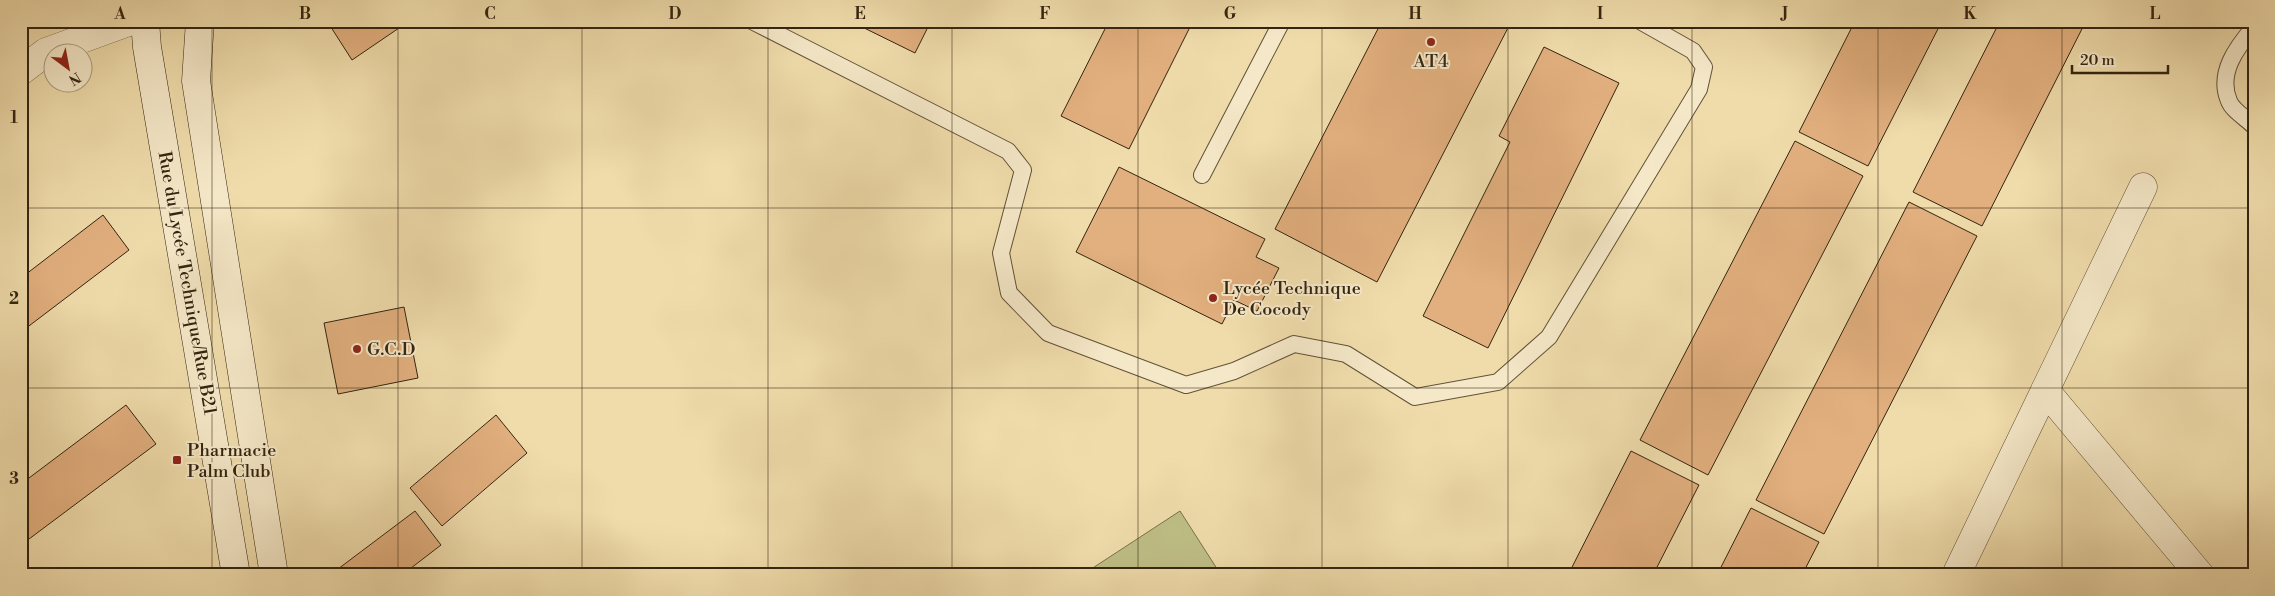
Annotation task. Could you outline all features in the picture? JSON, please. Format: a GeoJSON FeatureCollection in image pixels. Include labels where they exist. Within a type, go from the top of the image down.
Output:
{"type":"FeatureCollection","features":[{"type":"Feature","properties":{"kind":"street"},"geometry":{"type":"LineString","coordinates":[[54,42],[72,21]]}},
{"type":"Feature","properties":{"kind":"street"},"geometry":{"type":"LineString","coordinates":[[73,42],[131,21]]}},
{"type":"Feature","properties":{"kind":"street","name":"Rue du Lycée Technique/Rue B21"},"geometry":{"type":"LineString","coordinates":[[145,21],[147,47],[236,575]]}},
{"type":"Feature","properties":{"kind":"street"},"geometry":{"type":"LineString","coordinates":[[200,21],[196,81],[274,575]]}},
{"type":"Feature","properties":{"kind":"street"},"geometry":{"type":"LineString","coordinates":[[21,71],[42,55]]}},
{"type":"Feature","properties":{"kind":"street"},"geometry":{"type":"LineString","coordinates":[[1963,571],[2045,390],[2143,187]]}},
{"type":"Feature","properties":{"kind":"street"},"geometry":{"type":"LineString","coordinates":[[2045,390],[2200,575]]}},
{"type":"Feature","properties":{"kind":"lane"},"geometry":{"type":"LineString","coordinates":[[752,21],[1008,151],[1023,170],[1001,253],[1009,293],[1048,333],[1186,385],[1234,371],[1294,344],[1346,354],[1415,397],[1498,382],[1549,337],[1694,98],[1699,89],[1704,67],[1693,50],[1640,21]]}},
{"type":"Feature","properties":{"kind":"lane"},"geometry":{"type":"LineString","coordinates":[[1202,175],[1282,21]]}},
{"type":"Feature","properties":{"kind":"lane"},"geometry":{"type":"LineString","coordinates":[[2254,27],[2236,48],[2225,78],[2229,102],[2254,126]]}},
{"type":"Feature","properties":{"kind":"green space"},"geometry":{"type":"Polygon","coordinates":[[[1180,511],[1221,575],[1082,575],[1180,511]]]}},
{"type":"Feature","properties":{"kind":"building"},"geometry":{"type":"Polygon","coordinates":[[[327,21],[395,21],[399,28],[352,60],[327,21]]]}},
{"type":"Feature","properties":{"kind":"building"},"geometry":{"type":"Polygon","coordinates":[[[850,21],[931,21],[915,53],[850,21]]]}},
{"type":"Feature","properties":{"kind":"building"},"geometry":{"type":"Polygon","coordinates":[[[1109,21],[1193,21],[1129,149],[1061,116],[1109,21]]]}},
{"type":"Feature","properties":{"kind":"building"},"geometry":{"type":"Polygon","coordinates":[[[1382,21],[1511,22],[1377,282],[1275,229],[1382,21]]]}},
{"type":"Feature","properties":{"kind":"building"},"geometry":{"type":"Polygon","coordinates":[[[1855,21],[1942,21],[1868,166],[1799,132],[1855,21]]]}},
{"type":"Feature","properties":{"kind":"building"},"geometry":{"type":"Polygon","coordinates":[[[2000,21],[2086,21],[1982,226],[1913,192],[2000,21]]]}},
{"type":"Feature","properties":{"kind":"building"},"geometry":{"type":"Polygon","coordinates":[[[1544,47],[1619,83],[1488,348],[1423,316],[1510,142],[1499,136],[1544,47]]]}},
{"type":"Feature","properties":{"kind":"building"},"geometry":{"type":"Polygon","coordinates":[[[1795,141],[1863,176],[1708,475],[1640,440],[1795,141]]]}},
{"type":"Feature","properties":{"kind":"building"},"geometry":{"type":"Polygon","coordinates":[[[1119,167],[1265,239],[1256,257],[1279,268],[1257,311],[1234,300],[1222,324],[1076,252],[1119,167]]]}},
{"type":"Feature","properties":{"kind":"building"},"geometry":{"type":"Polygon","coordinates":[[[1909,202],[1977,236],[1824,534],[1756,500],[1909,202]]]}},
{"type":"Feature","properties":{"kind":"building"},"geometry":{"type":"Polygon","coordinates":[[[103,215],[129,250],[21,332],[21,278],[103,215]]]}},
{"type":"Feature","properties":{"kind":"building"},"geometry":{"type":"Polygon","coordinates":[[[404,307],[418,378],[338,394],[324,323],[404,307]]]}},
{"type":"Feature","properties":{"kind":"building"},"geometry":{"type":"Polygon","coordinates":[[[126,405],[156,444],[21,545],[21,484],[126,405]]]}},
{"type":"Feature","properties":{"kind":"building"},"geometry":{"type":"Polygon","coordinates":[[[496,415],[527,453],[442,526],[410,488],[496,415]]]}},
{"type":"Feature","properties":{"kind":"building"},"geometry":{"type":"Polygon","coordinates":[[[1631,451],[1699,485],[1653,575],[1568,575],[1631,451]]]}},
{"type":"Feature","properties":{"kind":"building"},"geometry":{"type":"Polygon","coordinates":[[[1751,508],[1819,542],[1802,575],[1717,575],[1751,508]]]}},
{"type":"Feature","properties":{"kind":"building"},"geometry":{"type":"Polygon","coordinates":[[[415,511],[441,545],[402,575],[330,575],[415,511]]]}},
{"type":"Feature","properties":{"kind":"place","name":"AT4"},"geometry":{"type":"Point","coordinates":[1431,42]}},
{"type":"Feature","properties":{"kind":"place","name":"Lycée Technique De Cocody"},"geometry":{"type":"Point","coordinates":[1213,298]}},
{"type":"Feature","properties":{"kind":"place","name":"G.C.D"},"geometry":{"type":"Point","coordinates":[357,349]}},
{"type":"Feature","properties":{"kind":"place","name":"Pharmacie Palm Club"},"geometry":{"type":"Point","coordinates":[177,460]}}]}
